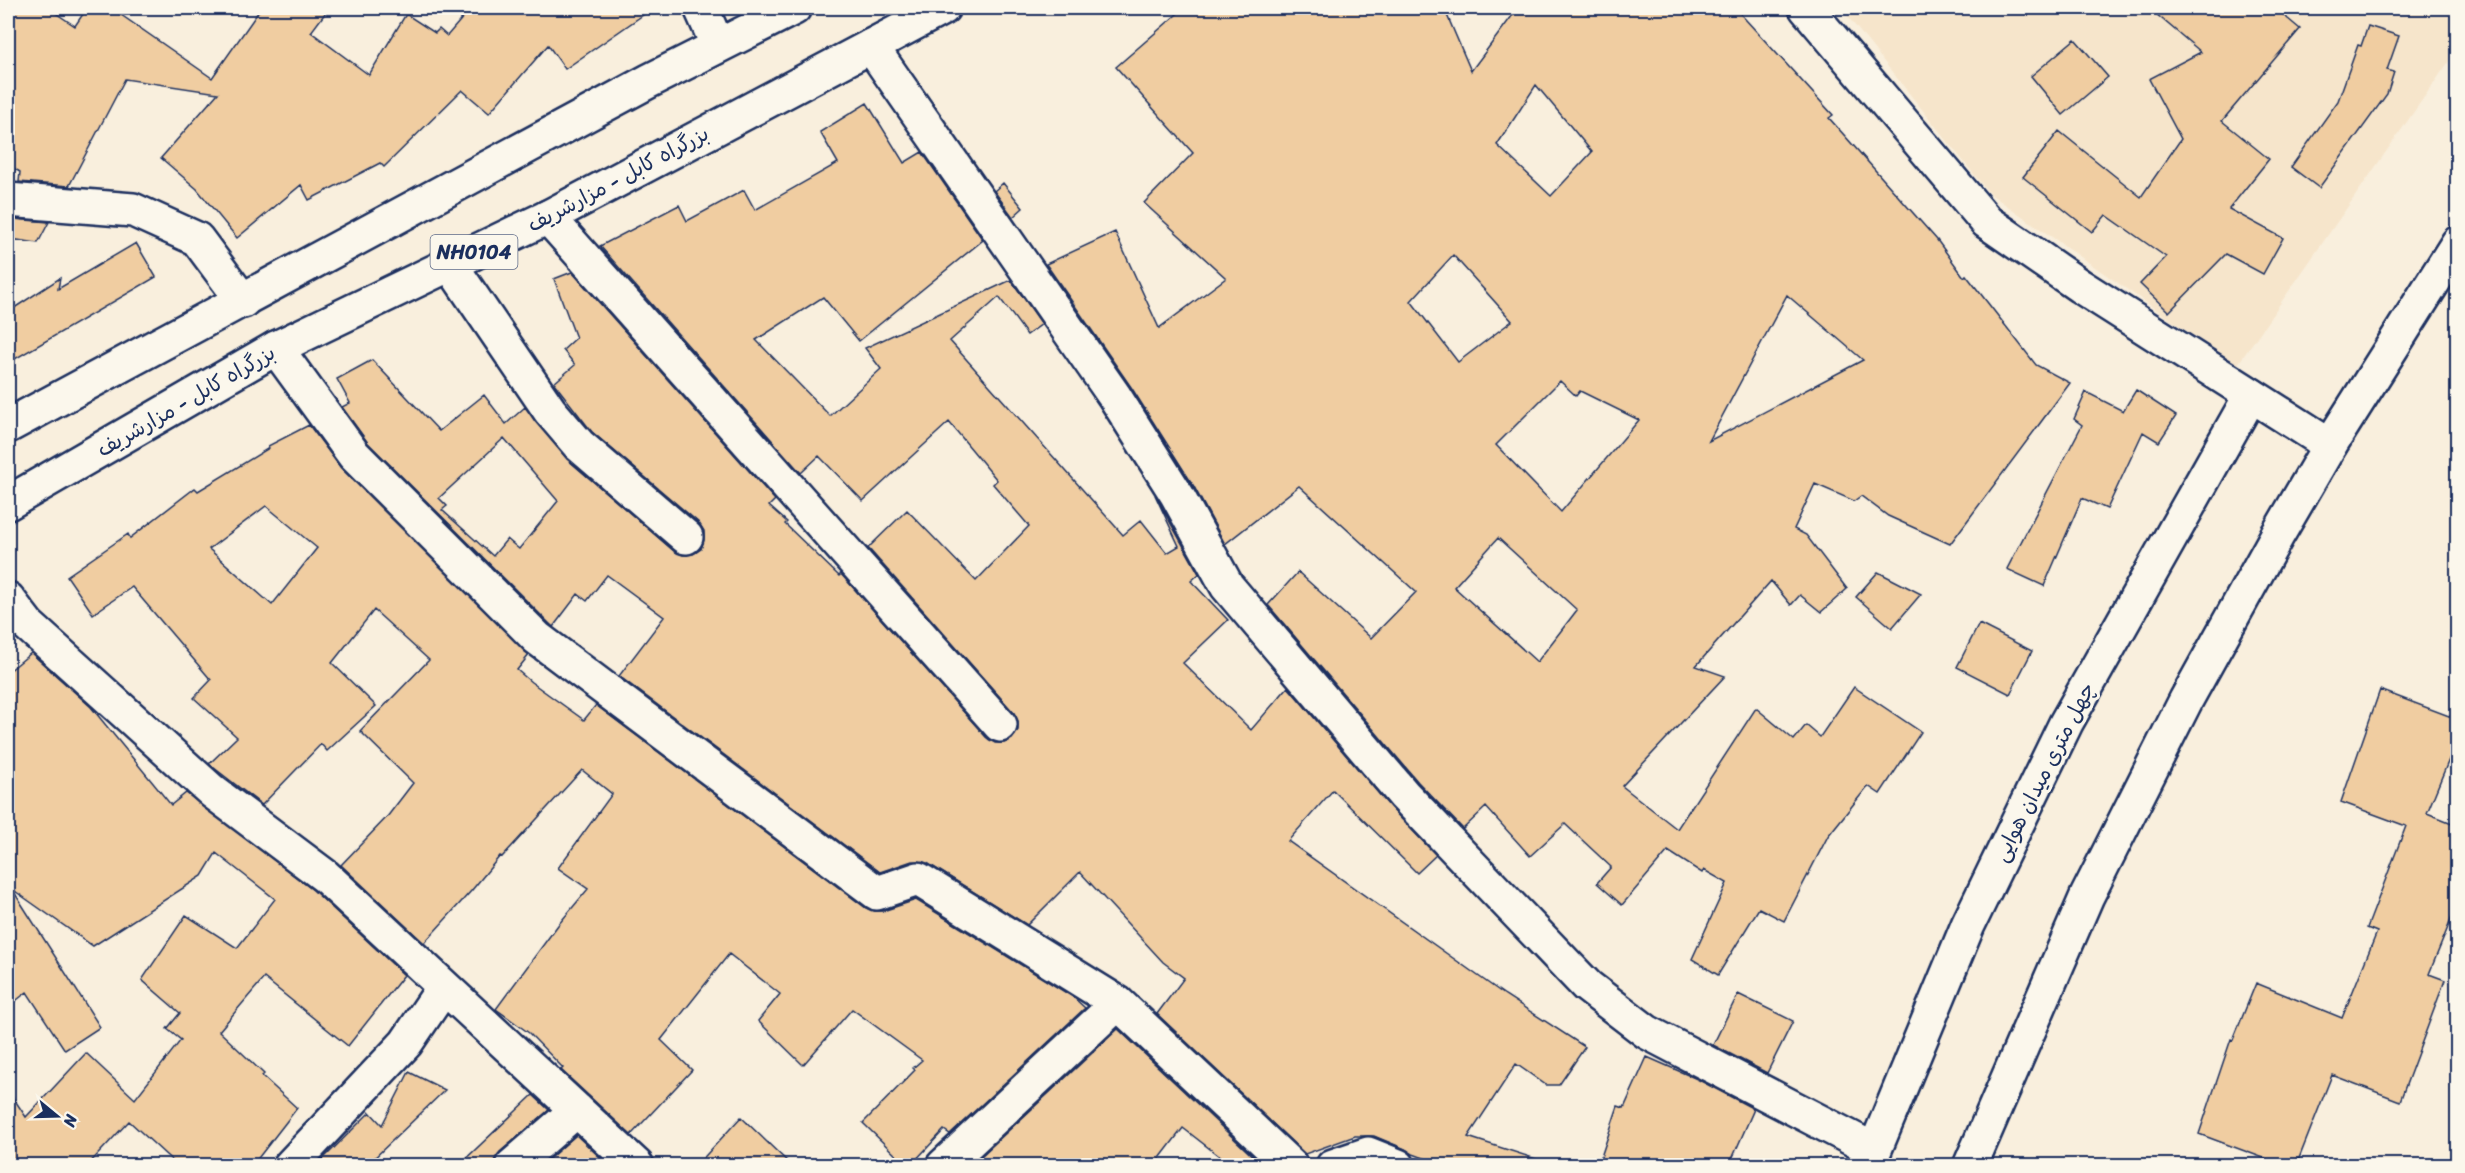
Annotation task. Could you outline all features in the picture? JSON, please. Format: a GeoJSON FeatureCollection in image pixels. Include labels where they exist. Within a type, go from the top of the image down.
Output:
{"type":"FeatureCollection","features":[{"type":"Feature","properties":{"kind":"main road"},"geometry":{"type":"LineString","coordinates":[[701,8],[718,46]]}},
{"type":"Feature","properties":{"kind":"main road","name":"NH0104"},"geometry":{"type":"LineString","coordinates":[[8,426],[639,86],[794,8]]}},
{"type":"Feature","properties":{"kind":"main road","name":"بزرگراه کابل - مزارشریف"},"geometry":{"type":"LineString","coordinates":[[8,503],[276,348],[548,217],[944,8]]}},
{"type":"Feature","properties":{"kind":"main road"},"geometry":{"type":"LineString","coordinates":[[1806,8],[1988,222],[2080,286],[2330,445]]}},
{"type":"Feature","properties":{"kind":"main road"},"geometry":{"type":"LineString","coordinates":[[871,46],[1115,397],[1178,495],[1227,586],[1404,795],[1587,986],[1647,1032],[1871,1158]]}},
{"type":"Feature","properties":{"kind":"main road"},"geometry":{"type":"LineString","coordinates":[[8,200],[133,210],[197,239],[243,301]]}},
{"type":"Feature","properties":{"kind":"main road"},"geometry":{"type":"LineString","coordinates":[[548,217],[1000,725]]}},
{"type":"Feature","properties":{"kind":"main road"},"geometry":{"type":"LineString","coordinates":[[1970,1166],[2087,896],[2187,700],[2330,445],[2457,243]]}},
{"type":"Feature","properties":{"kind":"main road"},"geometry":{"type":"LineString","coordinates":[[450,264],[550,411],[579,446],[686,537]]}},
{"type":"Feature","properties":{"kind":"main road"},"geometry":{"type":"LineString","coordinates":[[276,348],[354,455],[537,638],[877,893],[918,879],[1118,1003],[1292,1166]]}},
{"type":"Feature","properties":{"kind":"main road","name":"چهل متری میدان هوایی"},"geometry":{"type":"LineString","coordinates":[[1871,1158],[1968,926],[2066,723],[2251,395]]}},
{"type":"Feature","properties":{"kind":"main road"},"geometry":{"type":"LineString","coordinates":[[8,599],[28,625],[213,792],[325,876],[636,1166]]}},
{"type":"Feature","properties":{"kind":"main road"},"geometry":{"type":"LineString","coordinates":[[290,1166],[406,1043],[444,987]]}},
{"type":"Feature","properties":{"kind":"main road"},"geometry":{"type":"LineString","coordinates":[[943,1166],[1118,1003]]}},
{"type":"Feature","properties":{"kind":"main road"},"geometry":{"type":"LineString","coordinates":[[512,1166],[577,1110]]}},
{"type":"Feature","properties":{"kind":"main road"},"geometry":{"type":"LineString","coordinates":[[1333,1166],[1368,1154],[1398,1166]]}},
{"type":"Feature","properties":{"kind":"shaded area"},"geometry":{"type":"Polygon","coordinates":[[[1841,8],[2457,8],[2457,50],[2238,364],[2191,334],[1989,193],[1841,8]]]}},
{"type":"Feature","properties":{"kind":"building"},"geometry":{"type":"Polygon","coordinates":[[[8,8],[48,8],[75,26],[87,8],[111,8],[212,78],[261,8],[329,8],[311,32],[369,75],[406,14],[435,33],[439,29],[447,36],[471,8],[653,8],[565,69],[548,45],[489,113],[462,90],[384,167],[380,163],[309,200],[301,185],[237,238],[197,189],[161,158],[218,93],[125,79],[69,186],[19,182],[20,172],[8,165],[8,8]]]}},
{"type":"Feature","properties":{"kind":"building"},"geometry":{"type":"Polygon","coordinates":[[[1184,8],[1444,8],[1471,71],[1518,8],[1735,8],[1833,115],[1829,118],[1937,240],[1964,277],[1966,275],[2036,365],[2070,383],[1950,544],[1888,516],[1861,496],[1854,501],[1815,484],[1794,529],[1806,535],[1847,589],[1821,612],[1800,595],[1791,605],[1771,581],[1696,666],[1725,676],[1622,786],[1677,829],[1756,708],[1794,740],[1806,725],[1820,737],[1854,687],[1921,732],[1880,794],[1868,786],[1828,836],[1784,921],[1759,908],[1718,975],[1692,959],[1727,883],[1704,870],[1702,873],[1668,851],[1622,905],[1597,883],[1611,867],[1565,824],[1530,856],[1486,807],[1463,829],[1418,782],[1268,605],[1298,572],[1371,638],[1416,592],[1299,486],[1225,544],[1193,485],[1131,387],[1046,264],[1115,232],[1159,328],[1226,278],[1144,203],[1193,153],[1116,67],[1184,8]],[[1536,85],[1497,145],[1551,196],[1592,152],[1536,85]],[[1453,255],[1411,301],[1458,362],[1512,321],[1453,255]],[[1787,295],[1709,441],[1863,360],[1787,295]],[[1560,381],[1496,445],[1561,512],[1639,420],[1580,391],[1576,396],[1560,381]],[[1498,538],[1454,587],[1537,662],[1577,610],[1498,538]]]}},
{"type":"Feature","properties":{"kind":"building"},"geometry":{"type":"Polygon","coordinates":[[[2149,8],[2275,8],[2300,29],[2222,121],[2269,159],[2229,209],[2283,238],[2263,274],[2226,254],[2169,312],[2140,284],[2166,257],[2106,215],[2092,232],[2023,177],[2059,131],[2141,197],[2181,139],[2149,79],[2201,52],[2149,8]]]}},
{"type":"Feature","properties":{"kind":"building"},"geometry":{"type":"Polygon","coordinates":[[[2368,26],[2399,36],[2387,70],[2394,72],[2387,94],[2319,188],[2291,167],[2338,101],[2358,45],[2361,46],[2368,26]]]}},
{"type":"Feature","properties":{"kind":"building"},"geometry":{"type":"Polygon","coordinates":[[[2075,39],[2108,77],[2063,115],[2031,76],[2075,39]]]}},
{"type":"Feature","properties":{"kind":"building"},"geometry":{"type":"Polygon","coordinates":[[[867,103],[904,163],[922,152],[983,240],[859,341],[823,297],[756,340],[830,416],[881,369],[865,348],[1011,280],[1042,324],[1027,335],[999,297],[950,341],[1123,535],[1141,520],[1167,553],[1179,546],[1155,495],[1199,574],[1191,581],[1228,620],[1183,663],[1251,730],[1288,687],[1390,807],[1436,855],[1417,873],[1333,790],[1288,841],[1505,995],[1585,1047],[1559,1085],[1546,1085],[1516,1064],[1468,1137],[1536,1159],[1535,1166],[1446,1166],[1374,1136],[1355,1136],[1305,1154],[1157,1014],[1184,978],[1163,962],[1080,872],[1027,925],[927,863],[912,861],[880,872],[619,676],[664,617],[607,575],[587,601],[578,594],[553,627],[368,443],[342,407],[350,403],[337,379],[372,360],[439,431],[484,395],[506,424],[525,407],[567,459],[674,551],[683,555],[693,554],[701,549],[704,540],[704,531],[699,523],[592,432],[554,383],[575,365],[563,350],[576,338],[554,279],[572,272],[775,500],[769,506],[787,522],[785,524],[839,576],[841,574],[986,737],[995,743],[1004,743],[1012,739],[1018,730],[1018,721],[1014,713],[868,548],[907,510],[976,581],[1029,526],[993,484],[997,480],[949,422],[863,501],[819,456],[801,473],[600,246],[679,205],[687,221],[744,190],[755,210],[838,163],[820,132],[867,103]],[[504,438],[439,498],[447,506],[442,510],[493,556],[507,539],[519,549],[558,501],[504,438]]]}},
{"type":"Feature","properties":{"kind":"building"},"geometry":{"type":"Polygon","coordinates":[[[1003,183],[1023,208],[1013,217],[994,191],[1003,183]]]}},
{"type":"Feature","properties":{"kind":"building"},"geometry":{"type":"Polygon","coordinates":[[[13,219],[49,222],[38,243],[10,239],[13,219]]]}},
{"type":"Feature","properties":{"kind":"building"},"geometry":{"type":"Polygon","coordinates":[[[136,243],[156,277],[8,363],[8,312],[60,278],[58,289],[136,243]]]}},
{"type":"Feature","properties":{"kind":"building"},"geometry":{"type":"Polygon","coordinates":[[[2136,390],[2176,416],[2159,442],[2143,432],[2107,509],[2082,498],[2044,586],[2007,569],[2082,425],[2074,419],[2086,392],[2123,411],[2136,390]]]}},
{"type":"Feature","properties":{"kind":"building"},"geometry":{"type":"Polygon","coordinates":[[[309,425],[341,468],[529,655],[517,670],[584,720],[596,705],[866,908],[883,911],[916,900],[1073,997],[1085,1008],[950,1134],[944,1130],[910,1166],[907,1166],[863,1123],[922,1060],[852,1009],[803,1065],[758,1021],[780,994],[729,954],[661,1040],[692,1070],[631,1135],[561,1070],[563,1068],[529,1033],[496,1009],[558,925],[588,889],[558,868],[612,794],[582,770],[502,857],[500,856],[424,943],[341,865],[387,817],[413,783],[360,731],[429,660],[374,610],[332,663],[376,706],[327,751],[321,744],[262,805],[209,764],[237,737],[194,698],[211,680],[132,587],[93,614],[67,576],[128,534],[130,538],[195,488],[198,491],[269,448],[268,446],[309,425]],[[266,506],[209,549],[272,605],[317,548],[266,506]]]}},
{"type":"Feature","properties":{"kind":"building"},"geometry":{"type":"Polygon","coordinates":[[[1878,572],[1921,594],[1892,628],[1856,597],[1878,572]]]}},
{"type":"Feature","properties":{"kind":"building"},"geometry":{"type":"Polygon","coordinates":[[[1979,624],[2032,651],[2010,694],[1957,667],[1979,624]]]}},
{"type":"Feature","properties":{"kind":"building"},"geometry":{"type":"Polygon","coordinates":[[[31,653],[91,707],[171,805],[186,793],[313,890],[404,975],[348,1046],[264,978],[219,1031],[264,1074],[262,1076],[297,1108],[252,1166],[178,1166],[129,1121],[87,1166],[8,1166],[8,1090],[26,1117],[86,1053],[135,1099],[181,1040],[167,1029],[180,1013],[142,980],[186,915],[237,948],[275,899],[216,853],[202,876],[93,946],[12,889],[100,1027],[65,1050],[27,992],[8,1007],[8,672],[31,653]]]}},
{"type":"Feature","properties":{"kind":"building"},"geometry":{"type":"Polygon","coordinates":[[[2380,690],[2457,719],[2457,740],[2427,813],[2457,825],[2457,905],[2429,974],[2445,980],[2400,1101],[2332,1075],[2296,1166],[2285,1166],[2199,1134],[2231,1039],[2233,1040],[2256,983],[2342,1018],[2377,932],[2367,928],[2406,826],[2341,802],[2380,690]]]}},
{"type":"Feature","properties":{"kind":"building"},"geometry":{"type":"Polygon","coordinates":[[[1738,994],[1793,1021],[1767,1073],[1713,1045],[1738,994]]]}},
{"type":"Feature","properties":{"kind":"building"},"geometry":{"type":"Polygon","coordinates":[[[1118,1029],[1263,1166],[1232,1166],[1183,1128],[1154,1166],[988,1166],[979,1158],[1118,1029]]]}},
{"type":"Feature","properties":{"kind":"building"},"geometry":{"type":"Polygon","coordinates":[[[1647,1057],[1697,1079],[1754,1109],[1729,1166],[1598,1166],[1618,1106],[1624,1108],[1647,1057]]]}},
{"type":"Feature","properties":{"kind":"building"},"geometry":{"type":"Polygon","coordinates":[[[409,1072],[445,1090],[366,1166],[316,1166],[370,1112],[382,1125],[409,1072]]]}},
{"type":"Feature","properties":{"kind":"building"},"geometry":{"type":"Polygon","coordinates":[[[533,1095],[549,1110],[500,1152],[495,1159],[494,1166],[458,1166],[533,1095]]]}},
{"type":"Feature","properties":{"kind":"building"},"geometry":{"type":"Polygon","coordinates":[[[741,1117],[792,1166],[696,1166],[741,1117]]]}},
{"type":"Feature","properties":{"kind":"building"},"geometry":{"type":"Polygon","coordinates":[[[576,1135],[605,1162],[601,1166],[541,1166],[576,1135]]]}}]}
